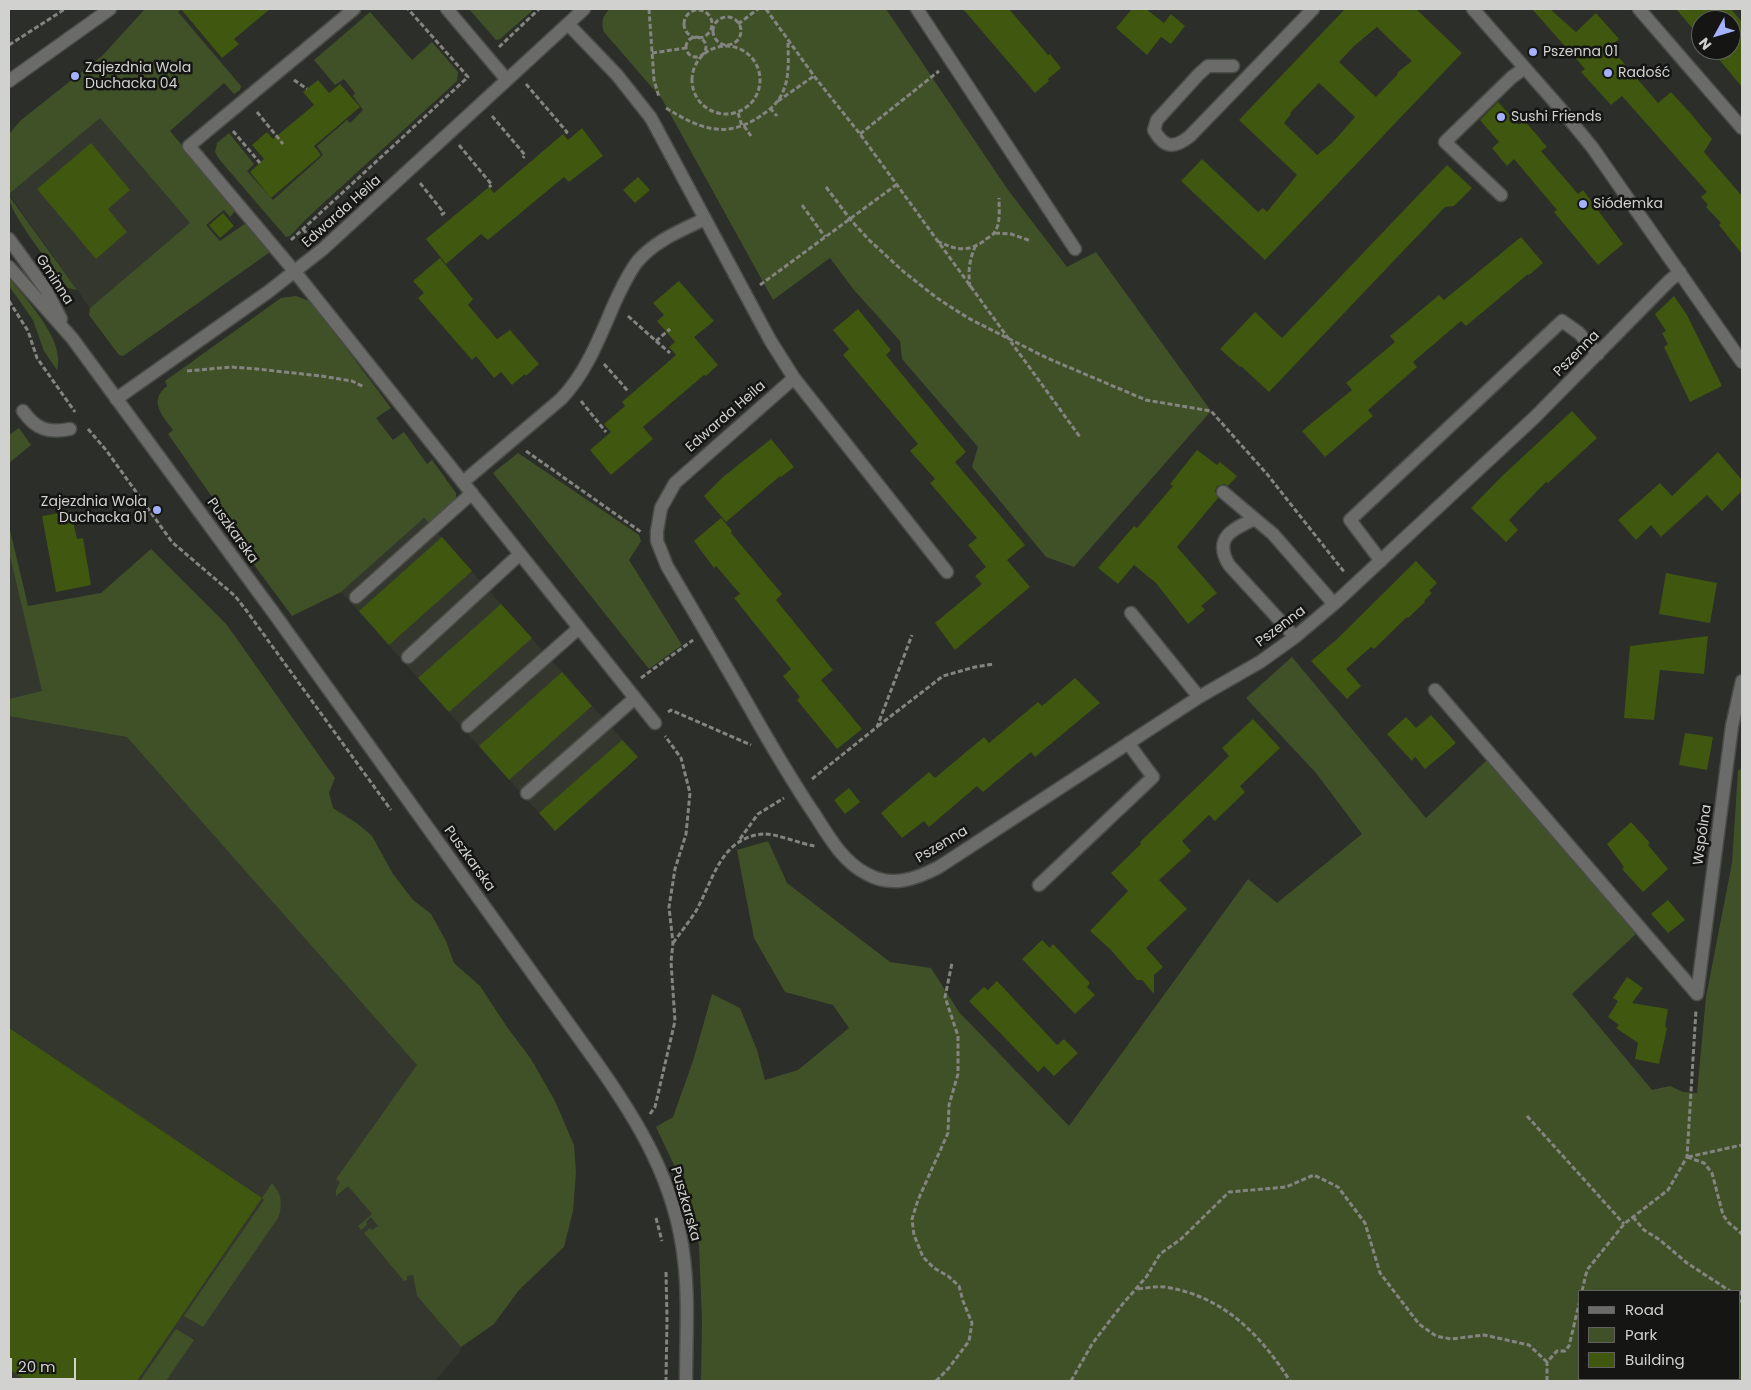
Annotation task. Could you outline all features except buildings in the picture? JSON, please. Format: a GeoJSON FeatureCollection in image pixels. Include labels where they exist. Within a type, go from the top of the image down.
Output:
{"type":"FeatureCollection","features":[{"type":"Feature","properties":{"kind":"street"},"geometry":{"type":"LineString","coordinates":[[9,81],[110,9]]}},
{"type":"Feature","properties":{"kind":"street"},"geometry":{"type":"LineString","coordinates":[[354,9],[189,146],[295,272],[655,723]]}},
{"type":"Feature","properties":{"kind":"street"},"geometry":{"type":"LineString","coordinates":[[447,9],[507,80]]}},
{"type":"Feature","properties":{"kind":"street","name":"Edwarda Heila"},"geometry":{"type":"LineString","coordinates":[[116,399],[295,272],[354,223],[584,9]]}},
{"type":"Feature","properties":{"kind":"street"},"geometry":{"type":"LineString","coordinates":[[917,9],[1075,249]]}},
{"type":"Feature","properties":{"kind":"street"},"geometry":{"type":"LineString","coordinates":[[1233,66],[1208,66],[1199,74],[1157,120],[1154,130],[1159,139],[1168,144],[1180,144],[1190,136],[1313,9]]}},
{"type":"Feature","properties":{"kind":"street"},"geometry":{"type":"LineString","coordinates":[[1473,9],[1592,147],[1742,362]]}},
{"type":"Feature","properties":{"kind":"street"},"geometry":{"type":"LineString","coordinates":[[1640,9],[1742,128]]}},
{"type":"Feature","properties":{"kind":"street"},"geometry":{"type":"LineString","coordinates":[[568,24],[617,75],[651,118],[770,340],[794,378],[947,572]]}},
{"type":"Feature","properties":{"kind":"street"},"geometry":{"type":"LineString","coordinates":[[1501,195],[1445,142],[1512,77],[1525,68]]}},
{"type":"Feature","properties":{"kind":"street"},"geometry":{"type":"LineString","coordinates":[[463,482],[561,399],[576,382],[589,360],[621,290],[637,261],[664,240],[705,219]]}},
{"type":"Feature","properties":{"kind":"street","name":"Gminna"},"geometry":{"type":"LineString","coordinates":[[9,239],[46,290],[72,338]]}},
{"type":"Feature","properties":{"kind":"street","name":"Gminna"},"geometry":{"type":"LineString","coordinates":[[9,267],[72,338],[116,399]]}},
{"type":"Feature","properties":{"kind":"street","name":"Pszenna"},"geometry":{"type":"LineString","coordinates":[[837,847],[847,860],[869,876],[884,880],[898,882],[910,880],[940,867],[1199,697],[1260,662],[1295,637],[1355,585],[1536,416],[1669,280],[1680,272]]}},
{"type":"Feature","properties":{"kind":"street"},"geometry":{"type":"LineString","coordinates":[[1380,561],[1350,520],[1562,320],[1579,333],[1598,354]]}},
{"type":"Feature","properties":{"kind":"street","name":"Edwarda Heila"},"geometry":{"type":"LineString","coordinates":[[794,378],[674,483],[661,508],[657,541],[667,566],[798,790],[837,847]]}},
{"type":"Feature","properties":{"kind":"street","name":"Puszkarska"},"geometry":{"type":"LineString","coordinates":[[116,399],[216,534],[594,1058],[641,1130],[664,1179],[680,1236],[687,1299],[686,1381]]}},
{"type":"Feature","properties":{"kind":"street"},"geometry":{"type":"LineString","coordinates":[[23,411],[30,420],[41,428],[55,432],[70,429]]}},
{"type":"Feature","properties":{"kind":"street"},"geometry":{"type":"LineString","coordinates":[[1223,492],[1272,534],[1334,604]]}},
{"type":"Feature","properties":{"kind":"street"},"geometry":{"type":"LineString","coordinates":[[356,597],[472,493]]}},
{"type":"Feature","properties":{"kind":"street"},"geometry":{"type":"LineString","coordinates":[[1255,520],[1239,526],[1225,539],[1222,546],[1223,555],[1295,637]]}},
{"type":"Feature","properties":{"kind":"street"},"geometry":{"type":"LineString","coordinates":[[408,657],[520,554]]}},
{"type":"Feature","properties":{"kind":"street"},"geometry":{"type":"LineString","coordinates":[[1131,613],[1199,697]]}},
{"type":"Feature","properties":{"kind":"street"},"geometry":{"type":"LineString","coordinates":[[468,726],[579,628]]}},
{"type":"Feature","properties":{"kind":"street","name":"Wspólna"},"geometry":{"type":"LineString","coordinates":[[1697,994],[1732,726],[1742,681]]}},
{"type":"Feature","properties":{"kind":"street"},"geometry":{"type":"LineString","coordinates":[[1435,690],[1697,994]]}},
{"type":"Feature","properties":{"kind":"street"},"geometry":{"type":"LineString","coordinates":[[527,794],[631,693]]}},
{"type":"Feature","properties":{"kind":"street"},"geometry":{"type":"LineString","coordinates":[[1039,885],[1153,777],[1128,743]]}},
{"type":"Feature","properties":{"kind":"path"},"geometry":{"type":"LineString","coordinates":[[9,46],[65,9]]}},
{"type":"Feature","properties":{"kind":"path"},"geometry":{"type":"LineString","coordinates":[[286,245],[468,77],[408,9]]}},
{"type":"Feature","properties":{"kind":"path"},"geometry":{"type":"LineString","coordinates":[[649,9],[654,80],[659,100]]}},
{"type":"Feature","properties":{"kind":"path"},"geometry":{"type":"LineString","coordinates":[[738,24],[758,9]]}},
{"type":"Feature","properties":{"kind":"path"},"geometry":{"type":"LineString","coordinates":[[766,9],[814,76],[860,134],[1080,437]]}},
{"type":"Feature","properties":{"kind":"path"},"geometry":{"type":"LineString","coordinates":[[509,37],[536,10]]}},
{"type":"Feature","properties":{"kind":"path"},"geometry":{"type":"LineString","coordinates":[[702,11],[709,15],[712,28],[716,39],[720,43],[738,47],[747,52],[754,60],[761,76],[757,95],[745,109],[738,113],[726,114],[715,112],[704,106],[698,100],[692,85],[692,77],[697,62],[706,45],[702,39],[688,34],[685,28],[686,18],[690,13],[702,11]]}},
{"type":"Feature","properties":{"kind":"path"},"geometry":{"type":"LineString","coordinates":[[725,18],[735,20],[738,24],[740,29],[738,39],[734,43],[710,49],[696,57],[690,56],[686,44],[690,38],[703,37],[720,20],[725,18]]}},
{"type":"Feature","properties":{"kind":"path"},"geometry":{"type":"LineString","coordinates":[[778,102],[784,90],[788,71],[788,39]]}},
{"type":"Feature","properties":{"kind":"path"},"geometry":{"type":"LineString","coordinates":[[652,53],[686,48]]}},
{"type":"Feature","properties":{"kind":"path"},"geometry":{"type":"LineString","coordinates":[[860,134],[952,62]]}},
{"type":"Feature","properties":{"kind":"path"},"geometry":{"type":"LineString","coordinates":[[286,86],[294,79],[295,74]]}},
{"type":"Feature","properties":{"kind":"path"},"geometry":{"type":"LineString","coordinates":[[663,104],[666,108],[696,125],[714,130],[743,126],[749,124],[814,76]]}},
{"type":"Feature","properties":{"kind":"path"},"geometry":{"type":"LineString","coordinates":[[294,79],[307,89]]}},
{"type":"Feature","properties":{"kind":"path"},"geometry":{"type":"LineString","coordinates":[[524,81],[567,132],[564,135]]}},
{"type":"Feature","properties":{"kind":"path"},"geometry":{"type":"LineString","coordinates":[[250,113],[264,105]]}},
{"type":"Feature","properties":{"kind":"path"},"geometry":{"type":"LineString","coordinates":[[770,108],[777,116]]}},
{"type":"Feature","properties":{"kind":"path"},"geometry":{"type":"LineString","coordinates":[[256,111],[283,144]]}},
{"type":"Feature","properties":{"kind":"path"},"geometry":{"type":"LineString","coordinates":[[490,113],[525,156],[522,158]]}},
{"type":"Feature","properties":{"kind":"path"},"geometry":{"type":"LineString","coordinates":[[738,113],[743,126],[751,136]]}},
{"type":"Feature","properties":{"kind":"path"},"geometry":{"type":"LineString","coordinates":[[230,126],[260,163]]}},
{"type":"Feature","properties":{"kind":"path"},"geometry":{"type":"LineString","coordinates":[[458,144],[492,185],[489,187]]}},
{"type":"Feature","properties":{"kind":"path"},"geometry":{"type":"LineString","coordinates":[[418,181],[444,213],[442,215]]}},
{"type":"Feature","properties":{"kind":"path"},"geometry":{"type":"LineString","coordinates":[[760,285],[896,184]]}},
{"type":"Feature","properties":{"kind":"path"},"geometry":{"type":"LineString","coordinates":[[826,187],[868,239],[904,272],[937,298],[968,318],[1092,378],[1146,400],[1211,412],[1267,474],[1355,585]]}},
{"type":"Feature","properties":{"kind":"path"},"geometry":{"type":"LineString","coordinates":[[970,288],[968,273],[970,260],[976,247],[994,233],[999,220],[999,198]]}},
{"type":"Feature","properties":{"kind":"path"},"geometry":{"type":"LineString","coordinates":[[802,205],[825,237]]}},
{"type":"Feature","properties":{"kind":"path"},"geometry":{"type":"LineString","coordinates":[[994,233],[1011,234],[1031,241]]}},
{"type":"Feature","properties":{"kind":"path"},"geometry":{"type":"LineString","coordinates":[[936,240],[951,247],[962,249],[976,247]]}},
{"type":"Feature","properties":{"kind":"path"},"geometry":{"type":"LineString","coordinates":[[9,301],[28,331],[37,358],[77,415]]}},
{"type":"Feature","properties":{"kind":"path"},"geometry":{"type":"LineString","coordinates":[[622,311],[670,354]]}},
{"type":"Feature","properties":{"kind":"path"},"geometry":{"type":"LineString","coordinates":[[656,340],[670,328]]}},
{"type":"Feature","properties":{"kind":"path"},"geometry":{"type":"LineString","coordinates":[[599,358],[628,391]]}},
{"type":"Feature","properties":{"kind":"path"},"geometry":{"type":"LineString","coordinates":[[181,372],[232,367],[257,369],[352,381],[370,389]]}},
{"type":"Feature","properties":{"kind":"path"},"geometry":{"type":"LineString","coordinates":[[578,397],[606,432]]}},
{"type":"Feature","properties":{"kind":"path"},"geometry":{"type":"LineString","coordinates":[[86,428],[106,450],[172,542],[235,596],[397,818]]}},
{"type":"Feature","properties":{"kind":"path"},"geometry":{"type":"LineString","coordinates":[[514,439],[524,449],[639,532],[657,541]]}},
{"type":"Feature","properties":{"kind":"path"},"geometry":{"type":"LineString","coordinates":[[631,693],[705,631]]}},
{"type":"Feature","properties":{"kind":"path"},"geometry":{"type":"LineString","coordinates":[[877,727],[912,636]]}},
{"type":"Feature","properties":{"kind":"path"},"geometry":{"type":"LineString","coordinates":[[805,774],[810,781],[943,676],[974,667],[994,664]]}},
{"type":"Feature","properties":{"kind":"path"},"geometry":{"type":"LineString","coordinates":[[641,1130],[655,1107],[675,1022],[671,962],[673,943],[668,907],[675,869],[686,834],[690,793],[681,758],[655,723],[671,710],[748,744],[777,754]]}},
{"type":"Feature","properties":{"kind":"path"},"geometry":{"type":"LineString","coordinates":[[673,943],[696,911],[713,874],[729,850],[740,840],[758,814],[798,790]]}},
{"type":"Feature","properties":{"kind":"path"},"geometry":{"type":"LineString","coordinates":[[740,840],[764,834],[811,845],[837,847]]}},
{"type":"Feature","properties":{"kind":"path"},"geometry":{"type":"LineString","coordinates":[[936,1381],[948,1370],[969,1341],[972,1323],[963,1302],[959,1286],[948,1276],[934,1268],[923,1257],[914,1235],[912,1219],[918,1200],[948,1134],[950,1105],[958,1074],[958,1036],[945,997],[952,963]]}},
{"type":"Feature","properties":{"kind":"path"},"geometry":{"type":"LineString","coordinates":[[1582,1290],[1587,1270],[1624,1224],[1668,1190],[1687,1157],[1697,994]]}},
{"type":"Feature","properties":{"kind":"path"},"geometry":{"type":"LineString","coordinates":[[1527,1116],[1624,1224]]}},
{"type":"Feature","properties":{"kind":"path"},"geometry":{"type":"LineString","coordinates":[[1687,1157],[1742,1145]]}},
{"type":"Feature","properties":{"kind":"path"},"geometry":{"type":"LineString","coordinates":[[1687,1157],[1704,1163],[1712,1173],[1723,1215],[1742,1234]]}},
{"type":"Feature","properties":{"kind":"path"},"geometry":{"type":"LineString","coordinates":[[1072,1381],[1092,1344],[1120,1306],[1147,1276],[1160,1254],[1181,1239],[1229,1192],[1286,1186],[1314,1175],[1338,1187],[1365,1223],[1380,1273],[1419,1324],[1436,1336],[1451,1339],[1484,1335],[1529,1345],[1547,1362]]}},
{"type":"Feature","properties":{"kind":"path"},"geometry":{"type":"LineString","coordinates":[[656,1217],[662,1244]]}},
{"type":"Feature","properties":{"kind":"path"},"geometry":{"type":"LineString","coordinates":[[1633,1217],[1644,1230],[1660,1240],[1687,1264],[1728,1290]]}},
{"type":"Feature","properties":{"kind":"path"},"geometry":{"type":"LineString","coordinates":[[666,1268],[666,1381]]}},
{"type":"Feature","properties":{"kind":"path"},"geometry":{"type":"LineString","coordinates":[[1137,1289],[1163,1287],[1200,1295],[1246,1325],[1273,1354],[1290,1381]]}},
{"type":"Feature","properties":{"kind":"path"},"geometry":{"type":"LineString","coordinates":[[1547,1381],[1547,1362],[1556,1351],[1565,1351],[1569,1346],[1578,1308]]}},
{"type":"Feature","properties":{"kind":"shaded area"},"geometry":{"type":"Polygon","coordinates":[[[100,118],[190,223],[90,308],[9,194],[100,118]]]}},
{"type":"Feature","properties":{"kind":"shaded area"},"geometry":{"type":"Polygon","coordinates":[[[424,518],[638,757],[555,831],[341,592],[424,518]]]}},
{"type":"Feature","properties":{"kind":"shaded area"},"geometry":{"type":"Polygon","coordinates":[[[9,526],[54,715],[124,727],[426,1063],[410,1258],[417,1296],[461,1347],[461,1351],[435,1381],[9,1381],[9,526]]]}},
{"type":"Feature","properties":{"kind":"green space"},"geometry":{"type":"Polygon","coordinates":[[[145,9],[182,9],[178,12],[241,86],[240,90],[234,94],[224,83],[170,131],[236,210],[230,217],[224,210],[206,225],[220,241],[246,223],[270,252],[123,356],[119,355],[89,315],[90,308],[190,223],[100,118],[9,194],[9,134],[21,120],[102,56],[145,9]]]}},
{"type":"Feature","properties":{"kind":"green space"},"geometry":{"type":"Polygon","coordinates":[[[469,9],[530,9],[532,11],[500,39],[496,40],[469,9]]]}},
{"type":"Feature","properties":{"kind":"green space"},"geometry":{"type":"Polygon","coordinates":[[[610,9],[886,9],[1008,190],[1067,267],[1096,252],[1211,411],[1074,567],[1046,557],[972,467],[978,447],[902,359],[900,341],[854,290],[830,258],[773,300],[662,99],[604,32],[603,19],[610,9]]]}},
{"type":"Feature","properties":{"kind":"green space"},"geometry":{"type":"Polygon","coordinates":[[[370,12],[412,60],[432,42],[458,72],[457,81],[306,219],[290,236],[286,237],[219,159],[215,152],[217,143],[229,133],[254,164],[247,171],[273,200],[323,155],[317,146],[347,120],[350,123],[363,110],[353,96],[355,93],[344,79],[335,85],[314,60],[370,12]]]}},
{"type":"Feature","properties":{"kind":"green space"},"geometry":{"type":"Polygon","coordinates":[[[9,196],[77,290],[68,288],[34,242],[16,215],[9,196]]]}},
{"type":"Feature","properties":{"kind":"green space"},"geometry":{"type":"Polygon","coordinates":[[[9,278],[51,334],[56,346],[57,370],[44,351],[33,320],[9,286],[9,278]]]}},
{"type":"Feature","properties":{"kind":"green space"},"geometry":{"type":"Polygon","coordinates":[[[296,296],[309,301],[322,316],[391,408],[376,418],[393,440],[404,432],[427,464],[432,460],[456,493],[456,497],[450,505],[429,523],[424,518],[341,592],[292,616],[252,562],[233,527],[168,434],[173,430],[161,413],[158,397],[167,386],[165,381],[281,298],[296,296]]]}},
{"type":"Feature","properties":{"kind":"green space"},"geometry":{"type":"Polygon","coordinates":[[[19,428],[31,445],[9,463],[9,435],[19,428]]]}},
{"type":"Feature","properties":{"kind":"green space"},"geometry":{"type":"Polygon","coordinates":[[[518,453],[639,535],[641,541],[629,560],[682,645],[649,669],[493,473],[518,453]]]}},
{"type":"Feature","properties":{"kind":"green space"},"geometry":{"type":"Polygon","coordinates":[[[9,526],[28,606],[101,593],[151,549],[227,625],[335,778],[329,793],[333,808],[358,824],[372,836],[393,874],[413,900],[431,914],[446,941],[454,963],[480,986],[531,1059],[555,1101],[574,1145],[576,1172],[573,1211],[564,1247],[519,1290],[494,1324],[461,1347],[417,1296],[413,1275],[407,1276],[407,1280],[404,1281],[364,1233],[370,1228],[372,1230],[378,1226],[371,1217],[366,1222],[367,1225],[361,1230],[358,1226],[372,1214],[348,1186],[336,1196],[336,1190],[340,1182],[336,1179],[417,1065],[127,737],[9,716],[9,699],[42,691],[9,552],[9,526]]]}},
{"type":"Feature","properties":{"kind":"green space"},"geometry":{"type":"Polygon","coordinates":[[[1292,657],[1426,818],[1487,760],[1638,932],[1572,994],[1652,1090],[1670,1086],[1683,1092],[1697,1093],[1706,997],[1732,863],[1738,770],[1742,769],[1742,1381],[701,1381],[702,1320],[699,1245],[682,1182],[656,1127],[673,1117],[693,1061],[712,994],[740,1008],[757,1050],[765,1080],[798,1070],[849,1028],[833,1005],[785,992],[754,938],[737,850],[768,841],[787,883],[890,962],[931,968],[959,1012],[1069,1126],[1248,879],[1277,903],[1362,834],[1316,773],[1246,698],[1292,657]]]}},
{"type":"Feature","properties":{"kind":"green space"},"geometry":{"type":"Polygon","coordinates":[[[272,1183],[278,1191],[281,1200],[278,1218],[203,1327],[184,1316],[264,1200],[262,1198],[272,1183]]]}},
{"type":"Feature","properties":{"kind":"green space"},"geometry":{"type":"Polygon","coordinates":[[[176,1329],[194,1340],[166,1381],[140,1381],[176,1329]]]}},
{"type":"Feature","properties":{"kind":"place","name":"Pszenna 01"},"geometry":{"type":"Point","coordinates":[1533,52]}},
{"type":"Feature","properties":{"kind":"place","name":"Radość"},"geometry":{"type":"Point","coordinates":[1608,73]}},
{"type":"Feature","properties":{"kind":"place","name":"Zajezdnia Wola Duchacka 04"},"geometry":{"type":"Point","coordinates":[75,76]}},
{"type":"Feature","properties":{"kind":"place","name":"Sushi Friends"},"geometry":{"type":"Point","coordinates":[1501,117]}},
{"type":"Feature","properties":{"kind":"place","name":"Siódemka"},"geometry":{"type":"Point","coordinates":[1583,204]}},
{"type":"Feature","properties":{"kind":"place","name":"Zajezdnia Wola Duchacka 01"},"geometry":{"type":"Point","coordinates":[157,510]}}]}
